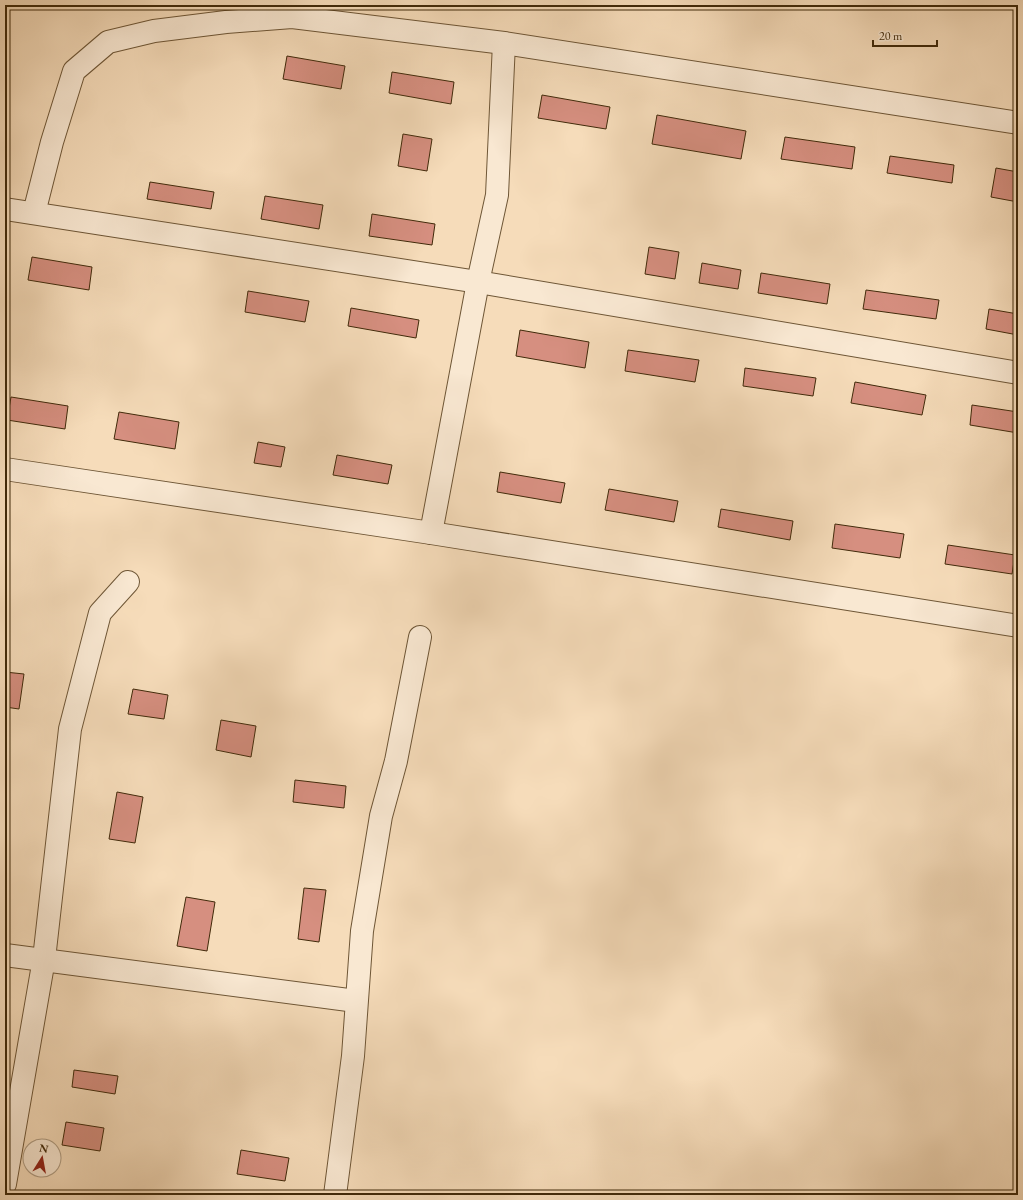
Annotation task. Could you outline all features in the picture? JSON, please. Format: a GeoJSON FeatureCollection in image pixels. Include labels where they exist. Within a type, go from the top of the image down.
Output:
{"type":"FeatureCollection","features":[{"type":"Feature","properties":{"kind":"street"},"geometry":{"type":"LineString","coordinates":[[34,213],[52,142],[74,71],[108,42],[154,31],[292,16],[504,43],[1018,123]]}},
{"type":"Feature","properties":{"kind":"street"},"geometry":{"type":"LineString","coordinates":[[431,532],[478,282],[497,195],[504,43]]}},
{"type":"Feature","properties":{"kind":"street"},"geometry":{"type":"LineString","coordinates":[[5,209],[478,282],[1018,373]]}},
{"type":"Feature","properties":{"kind":"street"},"geometry":{"type":"LineString","coordinates":[[5,469],[431,532],[1018,626]]}},
{"type":"Feature","properties":{"kind":"street"},"geometry":{"type":"LineString","coordinates":[[5,1184],[44,959],[70,729],[100,613],[128,582]]}},
{"type":"Feature","properties":{"kind":"street"},"geometry":{"type":"LineString","coordinates":[[335,1195],[353,1056],[362,931],[381,816],[396,761],[420,637]]}},
{"type":"Feature","properties":{"kind":"street"},"geometry":{"type":"LineString","coordinates":[[5,954],[356,1001]]}},
{"type":"Feature","properties":{"kind":"building"},"geometry":{"type":"Polygon","coordinates":[[[287,56],[345,66],[341,89],[283,79],[287,56]]]}},
{"type":"Feature","properties":{"kind":"building"},"geometry":{"type":"Polygon","coordinates":[[[392,72],[454,82],[451,104],[389,93],[392,72]]]}},
{"type":"Feature","properties":{"kind":"building"},"geometry":{"type":"Polygon","coordinates":[[[542,95],[610,107],[606,129],[538,118],[542,95]]]}},
{"type":"Feature","properties":{"kind":"building"},"geometry":{"type":"Polygon","coordinates":[[[657,115],[746,131],[741,159],[652,144],[657,115]]]}},
{"type":"Feature","properties":{"kind":"building"},"geometry":{"type":"Polygon","coordinates":[[[403,134],[432,139],[427,171],[398,166],[403,134]]]}},
{"type":"Feature","properties":{"kind":"building"},"geometry":{"type":"Polygon","coordinates":[[[785,137],[855,147],[852,169],[781,159],[785,137]]]}},
{"type":"Feature","properties":{"kind":"building"},"geometry":{"type":"Polygon","coordinates":[[[890,156],[954,165],[952,183],[887,173],[890,156]]]}},
{"type":"Feature","properties":{"kind":"building"},"geometry":{"type":"Polygon","coordinates":[[[996,168],[1018,172],[1018,202],[991,197],[996,168]]]}},
{"type":"Feature","properties":{"kind":"building"},"geometry":{"type":"Polygon","coordinates":[[[150,182],[214,192],[211,209],[147,199],[150,182]]]}},
{"type":"Feature","properties":{"kind":"building"},"geometry":{"type":"Polygon","coordinates":[[[265,196],[323,205],[319,229],[261,219],[265,196]]]}},
{"type":"Feature","properties":{"kind":"building"},"geometry":{"type":"Polygon","coordinates":[[[372,214],[435,224],[432,245],[369,236],[372,214]]]}},
{"type":"Feature","properties":{"kind":"building"},"geometry":{"type":"Polygon","coordinates":[[[649,247],[679,252],[675,279],[645,274],[649,247]]]}},
{"type":"Feature","properties":{"kind":"building"},"geometry":{"type":"Polygon","coordinates":[[[32,257],[92,267],[89,290],[28,280],[32,257]]]}},
{"type":"Feature","properties":{"kind":"building"},"geometry":{"type":"Polygon","coordinates":[[[702,263],[741,270],[738,289],[699,283],[702,263]]]}},
{"type":"Feature","properties":{"kind":"building"},"geometry":{"type":"Polygon","coordinates":[[[761,273],[830,284],[827,304],[758,293],[761,273]]]}},
{"type":"Feature","properties":{"kind":"building"},"geometry":{"type":"Polygon","coordinates":[[[866,290],[939,300],[936,319],[863,309],[866,290]]]}},
{"type":"Feature","properties":{"kind":"building"},"geometry":{"type":"Polygon","coordinates":[[[248,291],[309,301],[305,322],[245,312],[248,291]]]}},
{"type":"Feature","properties":{"kind":"building"},"geometry":{"type":"Polygon","coordinates":[[[351,308],[419,320],[416,338],[348,326],[351,308]]]}},
{"type":"Feature","properties":{"kind":"building"},"geometry":{"type":"Polygon","coordinates":[[[989,309],[1018,314],[1018,335],[986,329],[989,309]]]}},
{"type":"Feature","properties":{"kind":"building"},"geometry":{"type":"Polygon","coordinates":[[[520,330],[589,342],[585,368],[516,356],[520,330]]]}},
{"type":"Feature","properties":{"kind":"building"},"geometry":{"type":"Polygon","coordinates":[[[628,350],[699,360],[695,382],[625,371],[628,350]]]}},
{"type":"Feature","properties":{"kind":"building"},"geometry":{"type":"Polygon","coordinates":[[[745,368],[816,378],[813,396],[743,386],[745,368]]]}},
{"type":"Feature","properties":{"kind":"building"},"geometry":{"type":"Polygon","coordinates":[[[855,382],[926,395],[922,415],[851,403],[855,382]]]}},
{"type":"Feature","properties":{"kind":"building"},"geometry":{"type":"Polygon","coordinates":[[[11,397],[68,406],[65,429],[7,420],[11,397]]]}},
{"type":"Feature","properties":{"kind":"building"},"geometry":{"type":"Polygon","coordinates":[[[972,405],[1018,412],[1018,433],[970,425],[972,405]]]}},
{"type":"Feature","properties":{"kind":"building"},"geometry":{"type":"Polygon","coordinates":[[[119,412],[179,422],[175,449],[114,439],[119,412]]]}},
{"type":"Feature","properties":{"kind":"building"},"geometry":{"type":"Polygon","coordinates":[[[258,442],[285,447],[281,467],[254,463],[258,442]]]}},
{"type":"Feature","properties":{"kind":"building"},"geometry":{"type":"Polygon","coordinates":[[[337,455],[392,465],[388,484],[333,475],[337,455]]]}},
{"type":"Feature","properties":{"kind":"building"},"geometry":{"type":"Polygon","coordinates":[[[500,472],[565,483],[561,503],[497,492],[500,472]]]}},
{"type":"Feature","properties":{"kind":"building"},"geometry":{"type":"Polygon","coordinates":[[[609,489],[678,501],[674,522],[605,510],[609,489]]]}},
{"type":"Feature","properties":{"kind":"building"},"geometry":{"type":"Polygon","coordinates":[[[721,509],[793,521],[790,540],[718,527],[721,509]]]}},
{"type":"Feature","properties":{"kind":"building"},"geometry":{"type":"Polygon","coordinates":[[[835,524],[904,534],[900,558],[832,548],[835,524]]]}},
{"type":"Feature","properties":{"kind":"building"},"geometry":{"type":"Polygon","coordinates":[[[948,545],[1015,555],[1012,574],[945,564],[948,545]]]}},
{"type":"Feature","properties":{"kind":"building"},"geometry":{"type":"Polygon","coordinates":[[[5,672],[24,674],[19,709],[5,707],[5,672]]]}},
{"type":"Feature","properties":{"kind":"building"},"geometry":{"type":"Polygon","coordinates":[[[133,689],[168,695],[164,719],[128,714],[133,689]]]}},
{"type":"Feature","properties":{"kind":"building"},"geometry":{"type":"Polygon","coordinates":[[[221,720],[256,726],[251,757],[216,750],[221,720]]]}},
{"type":"Feature","properties":{"kind":"building"},"geometry":{"type":"Polygon","coordinates":[[[295,780],[346,786],[344,808],[293,802],[295,780]]]}},
{"type":"Feature","properties":{"kind":"building"},"geometry":{"type":"Polygon","coordinates":[[[5,790],[9,791],[5,818],[5,790]]]}},
{"type":"Feature","properties":{"kind":"building"},"geometry":{"type":"Polygon","coordinates":[[[117,792],[143,797],[135,843],[109,839],[117,792]]]}},
{"type":"Feature","properties":{"kind":"building"},"geometry":{"type":"Polygon","coordinates":[[[304,888],[326,890],[319,942],[298,939],[304,888]]]}},
{"type":"Feature","properties":{"kind":"building"},"geometry":{"type":"Polygon","coordinates":[[[186,897],[215,902],[207,951],[177,946],[186,897]]]}},
{"type":"Feature","properties":{"kind":"building"},"geometry":{"type":"Polygon","coordinates":[[[74,1070],[118,1076],[115,1094],[72,1087],[74,1070]]]}},
{"type":"Feature","properties":{"kind":"building"},"geometry":{"type":"Polygon","coordinates":[[[66,1122],[104,1128],[100,1151],[62,1145],[66,1122]]]}},
{"type":"Feature","properties":{"kind":"building"},"geometry":{"type":"Polygon","coordinates":[[[241,1150],[289,1158],[285,1181],[237,1174],[241,1150]]]}}]}
